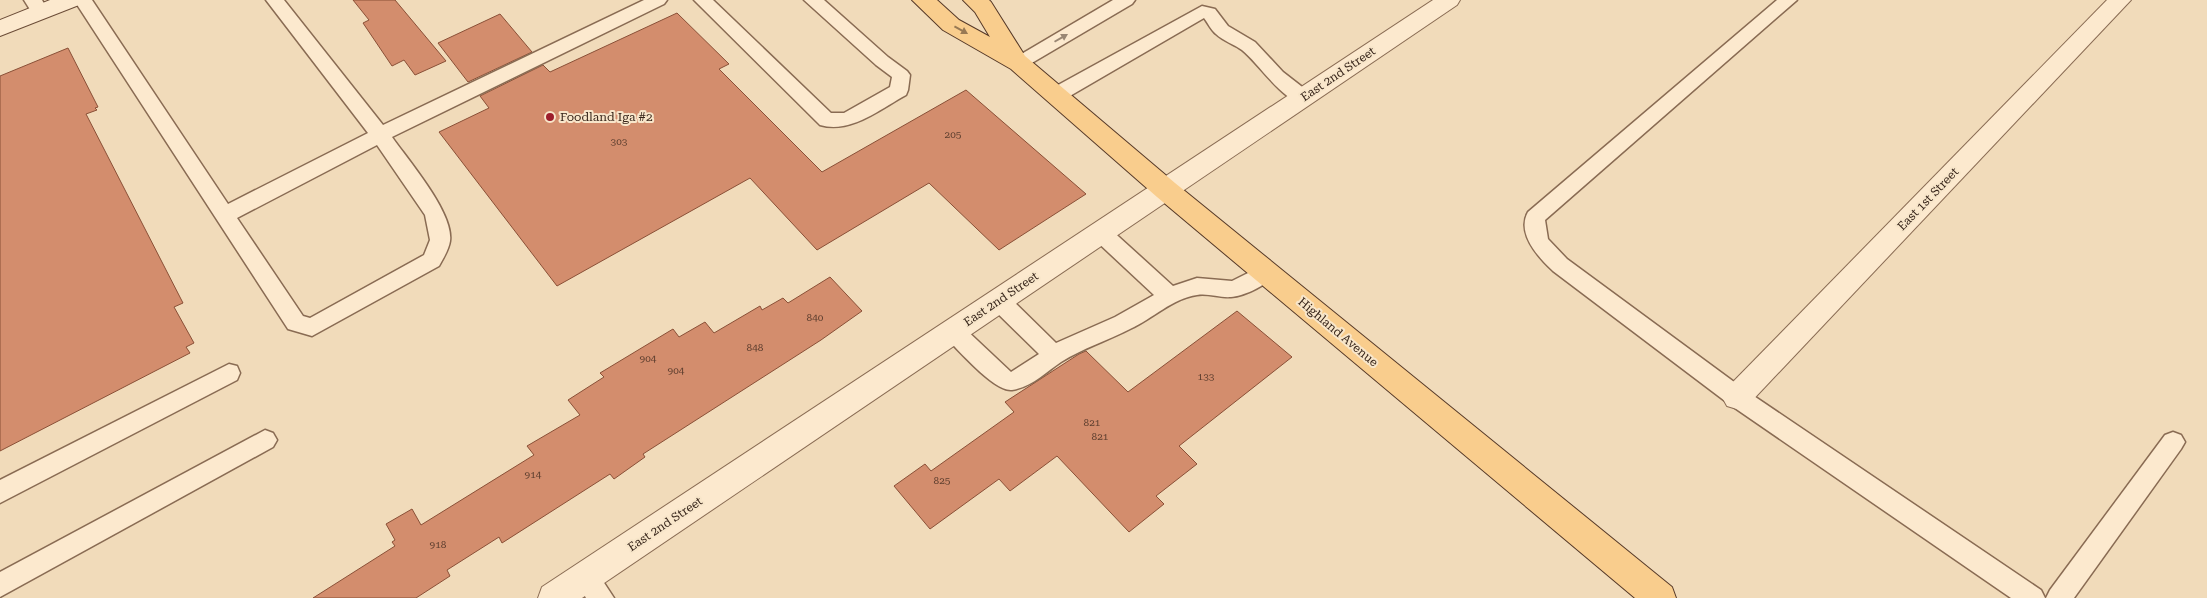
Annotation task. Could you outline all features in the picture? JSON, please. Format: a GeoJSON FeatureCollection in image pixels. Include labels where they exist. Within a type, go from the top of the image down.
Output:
{"type":"FeatureCollection","features":[{"type":"Feature","properties":{"kind":"main road","name":"Highland Avenue"},"geometry":{"type":"LineString","coordinates":[[922,0],[951,25],[1018,63],[1166,190],[1660,598]]}},
{"type":"Feature","properties":{"kind":"main road","name":"Highland Avenue"},"geometry":{"type":"LineString","coordinates":[[974,0],[983,7],[1018,63]]}},
{"type":"Feature","properties":{"kind":"street"},"geometry":{"type":"LineString","coordinates":[[0,28],[37,6],[71,0]]}},
{"type":"Feature","properties":{"kind":"street","name":"East 2nd Street"},"geometry":{"type":"LineString","coordinates":[[554,598],[594,587],[953,331],[1449,0]]}},
{"type":"Feature","properties":{"kind":"street","name":"East 1st Street"},"geometry":{"type":"LineString","coordinates":[[1737,397],[2120,0]]}},
{"type":"Feature","properties":{"kind":"lane"},"geometry":{"type":"LineString","coordinates":[[82,0],[296,323],[312,327],[432,260],[440,240],[435,213],[380,135],[275,0]]}},
{"type":"Feature","properties":{"kind":"lane"},"geometry":{"type":"LineString","coordinates":[[225,215],[380,135],[658,0]]}},
{"type":"Feature","properties":{"kind":"lane"},"geometry":{"type":"LineString","coordinates":[[703,0],[827,120],[847,119],[899,90],[902,75],[813,0]]}},
{"type":"Feature","properties":{"kind":"lane"},"geometry":{"type":"LineString","coordinates":[[1018,63],[1126,0]]}},
{"type":"Feature","properties":{"kind":"lane"},"geometry":{"type":"LineString","coordinates":[[1788,0],[1535,216],[1535,233],[1542,247],[1560,265],[1737,397],[2032,598]]}},
{"type":"Feature","properties":{"kind":"lane"},"geometry":{"type":"LineString","coordinates":[[1056,95],[1096,74],[1148,41],[1202,12],[1209,14],[1222,30],[1249,46],[1276,76],[1303,98]]}},
{"type":"Feature","properties":{"kind":"lane"},"geometry":{"type":"LineString","coordinates":[[1101,233],[1170,296]]}},
{"type":"Feature","properties":{"kind":"lane"},"geometry":{"type":"LineString","coordinates":[[953,331],[1002,378],[1011,381],[1023,377],[1080,341],[1123,323],[1170,296],[1197,286],[1232,289],[1244,285],[1266,272]]}},
{"type":"Feature","properties":{"kind":"lane"},"geometry":{"type":"LineString","coordinates":[[999,301],[1054,356]]}},
{"type":"Feature","properties":{"kind":"lane"},"geometry":{"type":"LineString","coordinates":[[0,492],[228,373]]}},
{"type":"Feature","properties":{"kind":"lane"},"geometry":{"type":"LineString","coordinates":[[0,585],[265,440]]}},
{"type":"Feature","properties":{"kind":"lane"},"geometry":{"type":"LineString","coordinates":[[2059,598],[2173,442]]}},
{"type":"Feature","properties":{"kind":"building"},"geometry":{"type":"Polygon","coordinates":[[[353,0],[395,0],[446,61],[415,75],[404,60],[392,66],[363,23],[369,20],[353,0]]]}},
{"type":"Feature","properties":{"kind":"building"},"geometry":{"type":"Polygon","coordinates":[[[677,13],[729,64],[719,69],[822,172],[966,90],[1086,194],[999,250],[929,183],[817,250],[750,178],[557,286],[439,132],[489,108],[480,96],[543,65],[550,72],[677,13]]]}},
{"type":"Feature","properties":{"kind":"building"},"geometry":{"type":"Polygon","coordinates":[[[500,14],[532,52],[468,82],[438,43],[500,14]]]}},
{"type":"Feature","properties":{"kind":"building"},"geometry":{"type":"Polygon","coordinates":[[[68,48],[98,107],[95,108],[97,110],[86,114],[183,303],[174,307],[194,343],[186,347],[190,353],[0,451],[0,76],[68,48]]]}},
{"type":"Feature","properties":{"kind":"building"},"geometry":{"type":"Polygon","coordinates":[[[830,277],[862,311],[821,340],[643,454],[645,457],[614,479],[610,474],[502,543],[499,537],[447,570],[450,576],[416,598],[313,598],[395,546],[392,542],[395,540],[386,524],[412,509],[421,525],[534,455],[527,446],[580,415],[568,400],[604,377],[600,373],[673,329],[679,337],[705,322],[714,333],[760,306],[762,310],[783,298],[788,303],[830,277]]]}},
{"type":"Feature","properties":{"kind":"building"},"geometry":{"type":"Polygon","coordinates":[[[1237,311],[1292,357],[1179,446],[1197,464],[1156,496],[1164,504],[1129,532],[1057,456],[1010,491],[999,479],[930,529],[894,486],[925,464],[931,471],[1014,412],[1005,402],[1079,354],[1086,351],[1128,392],[1237,311]]]}},
{"type":"Feature","properties":{"kind":"place","name":"Foodland Iga #2"},"geometry":{"type":"Point","coordinates":[550,117]}}]}
